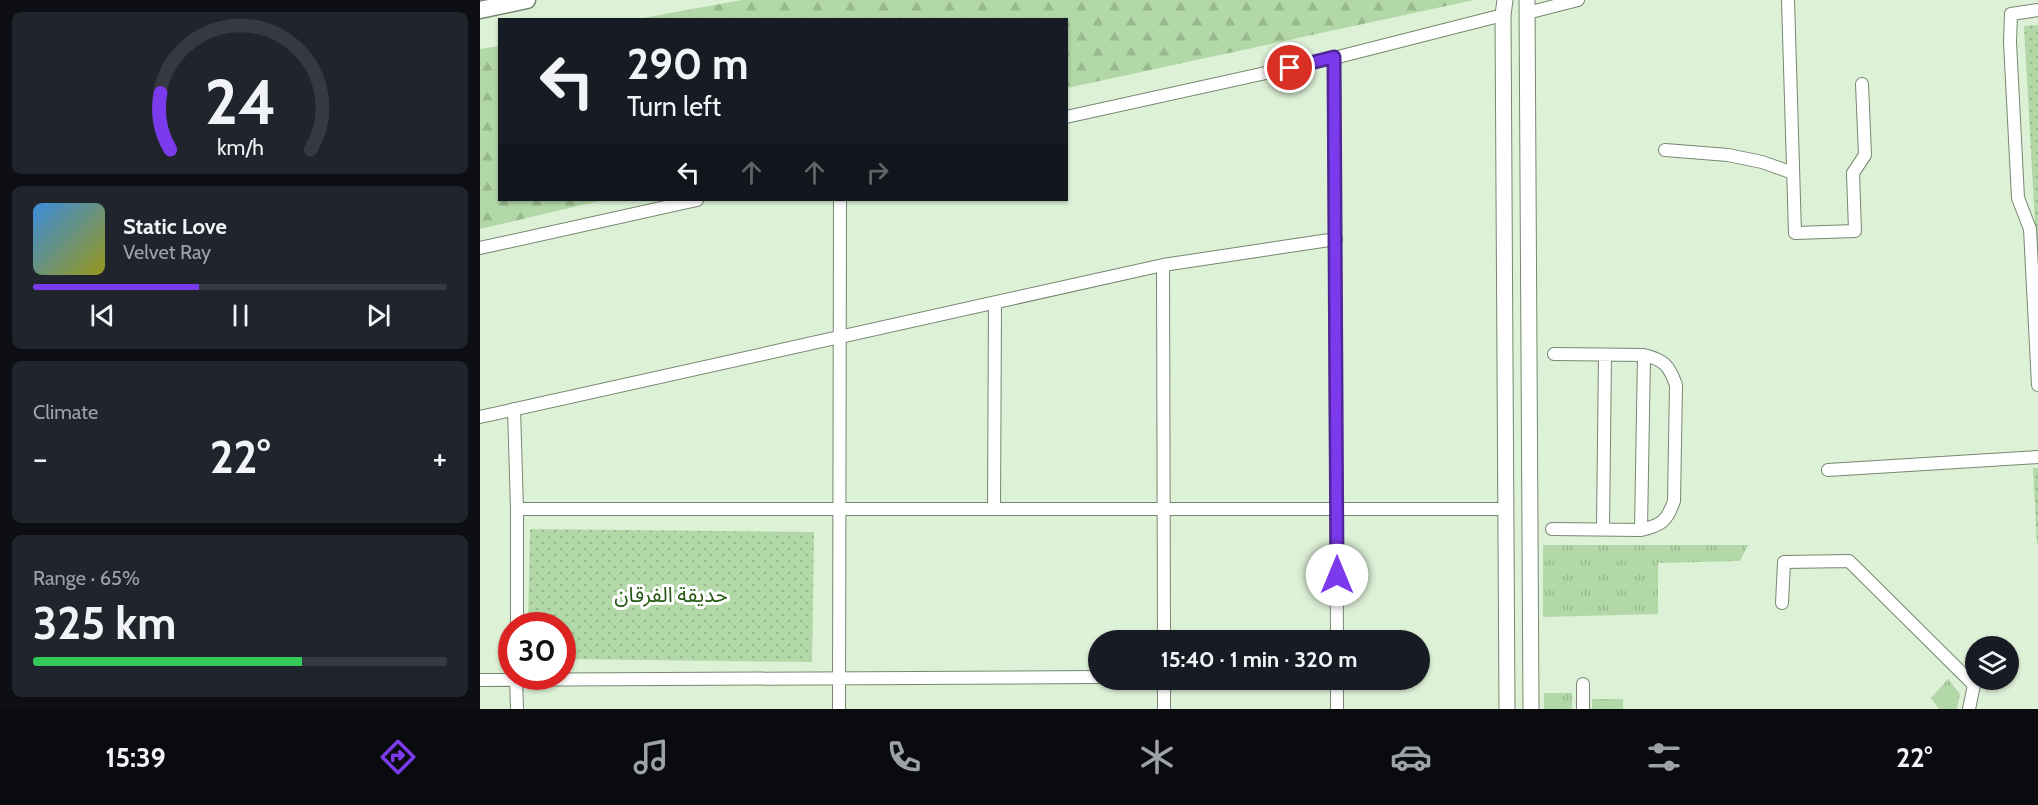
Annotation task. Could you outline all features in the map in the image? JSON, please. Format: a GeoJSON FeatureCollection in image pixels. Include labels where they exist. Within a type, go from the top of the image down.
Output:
{"type":"FeatureCollection","features":[{"type":"Feature","properties":{"kind":"highway"},"geometry":{"type":"LineString","coordinates":[[480,10],[527,0]]}},
{"type":"Feature","properties":{"kind":"main road"},"geometry":{"type":"LineString","coordinates":[[1527,6],[1531,709]]}},
{"type":"Feature","properties":{"kind":"main road"},"geometry":{"type":"LineString","coordinates":[[1504,7],[1507,709]]}},
{"type":"Feature","properties":{"kind":"street"},"geometry":{"type":"LineString","coordinates":[[1527,6],[1578,0]]}},
{"type":"Feature","properties":{"kind":"street"},"geometry":{"type":"LineString","coordinates":[[1788,0],[1795,233],[1855,231],[1853,173],[1865,155],[1862,84]]}},
{"type":"Feature","properties":{"kind":"street"},"geometry":{"type":"LineString","coordinates":[[2009,0],[2018,198],[2030,229],[2038,384]]}},
{"type":"Feature","properties":{"kind":"street"},"geometry":{"type":"LineString","coordinates":[[1068,117],[1334,57],[1504,7]]}},
{"type":"Feature","properties":{"kind":"street"},"geometry":{"type":"LineString","coordinates":[[2011,14],[2038,10]]}},
{"type":"Feature","properties":{"kind":"street"},"geometry":{"type":"LineString","coordinates":[[1334,57],[1337,630]]}},
{"type":"Feature","properties":{"kind":"street"},"geometry":{"type":"LineString","coordinates":[[1665,150],[1728,155],[1762,162],[1793,173]]}},
{"type":"Feature","properties":{"kind":"street"},"geometry":{"type":"LineString","coordinates":[[480,248],[692,201]]}},
{"type":"Feature","properties":{"kind":"street"},"geometry":{"type":"LineString","coordinates":[[839,709],[840,201]]}},
{"type":"Feature","properties":{"kind":"street"},"geometry":{"type":"LineString","coordinates":[[480,417],[1163,265],[1336,239]]}},
{"type":"Feature","properties":{"kind":"street"},"geometry":{"type":"LineString","coordinates":[[1163,265],[1164,630]]}},
{"type":"Feature","properties":{"kind":"street"},"geometry":{"type":"LineString","coordinates":[[994,509],[995,303]]}},
{"type":"Feature","properties":{"kind":"street"},"geometry":{"type":"LineString","coordinates":[[1552,529],[1641,530],[1654,527],[1669,516],[1674,501],[1676,385],[1671,369],[1656,358],[1644,355],[1554,354]]}},
{"type":"Feature","properties":{"kind":"street"},"geometry":{"type":"LineString","coordinates":[[1603,530],[1605,355]]}},
{"type":"Feature","properties":{"kind":"street"},"geometry":{"type":"LineString","coordinates":[[1641,530],[1644,355]]}},
{"type":"Feature","properties":{"kind":"street"},"geometry":{"type":"LineString","coordinates":[[514,409],[517,612]]}},
{"type":"Feature","properties":{"kind":"street"},"geometry":{"type":"LineString","coordinates":[[1827,470],[2038,457]]}},
{"type":"Feature","properties":{"kind":"street"},"geometry":{"type":"LineString","coordinates":[[517,509],[1507,509]]}},
{"type":"Feature","properties":{"kind":"street"},"geometry":{"type":"LineString","coordinates":[[1782,603],[1784,562],[1849,561],[1974,685],[1969,709]]}},
{"type":"Feature","properties":{"kind":"street"},"geometry":{"type":"LineString","coordinates":[[576,678],[1088,677]]}},
{"type":"Feature","properties":{"kind":"street"},"geometry":{"type":"LineString","coordinates":[[480,680],[498,679]]}},
{"type":"Feature","properties":{"kind":"street"},"geometry":{"type":"LineString","coordinates":[[1582,709],[1583,684]]}},
{"type":"Feature","properties":{"kind":"street"},"geometry":{"type":"LineString","coordinates":[[516,690],[517,709]]}},
{"type":"Feature","properties":{"kind":"street"},"geometry":{"type":"LineString","coordinates":[[1164,690],[1164,709]]}},
{"type":"Feature","properties":{"kind":"street"},"geometry":{"type":"LineString","coordinates":[[1337,690],[1337,709]]}},
{"type":"Feature","properties":{"kind":"green space"},"geometry":{"type":"Polygon","coordinates":[[[742,0],[1474,0],[1068,88],[1068,18],[643,18],[742,0]]]}},
{"type":"Feature","properties":{"kind":"green space"},"geometry":{"type":"Polygon","coordinates":[[[2038,25],[2038,278],[2024,26],[2038,25]]]}},
{"type":"Feature","properties":{"kind":"green space"},"geometry":{"type":"Polygon","coordinates":[[[498,46],[498,201],[599,201],[480,229],[480,49],[498,46]]]}},
{"type":"Feature","properties":{"kind":"green space"},"geometry":{"type":"Polygon","coordinates":[[[2033,468],[2038,468],[2038,544],[2037,544],[2033,468]]]}},
{"type":"Feature","properties":{"kind":"green space","name":"حديقة الفرقان"},"geometry":{"type":"Polygon","coordinates":[[[530,529],[814,532],[812,662],[576,659],[576,612],[528,612],[530,529]]]}},
{"type":"Feature","properties":{"kind":"green space"},"geometry":{"type":"Polygon","coordinates":[[[1543,545],[1748,545],[1740,561],[1658,563],[1658,614],[1543,617],[1543,545]]]}},
{"type":"Feature","properties":{"kind":"green space"},"geometry":{"type":"Polygon","coordinates":[[[1948,679],[1960,694],[1957,709],[1939,709],[1931,698],[1948,679]]]}},
{"type":"Feature","properties":{"kind":"green space"},"geometry":{"type":"Polygon","coordinates":[[[1544,693],[1572,693],[1572,709],[1544,709],[1544,693]]]}},
{"type":"Feature","properties":{"kind":"green space"},"geometry":{"type":"Polygon","coordinates":[[[1592,699],[1623,699],[1623,709],[1592,709],[1592,699]]]}},
{"type":"Feature","properties":{"kind":"route"},"geometry":{"type":"LineString","coordinates":[[1290,68],[1334,57],[1337,575]]}}]}
